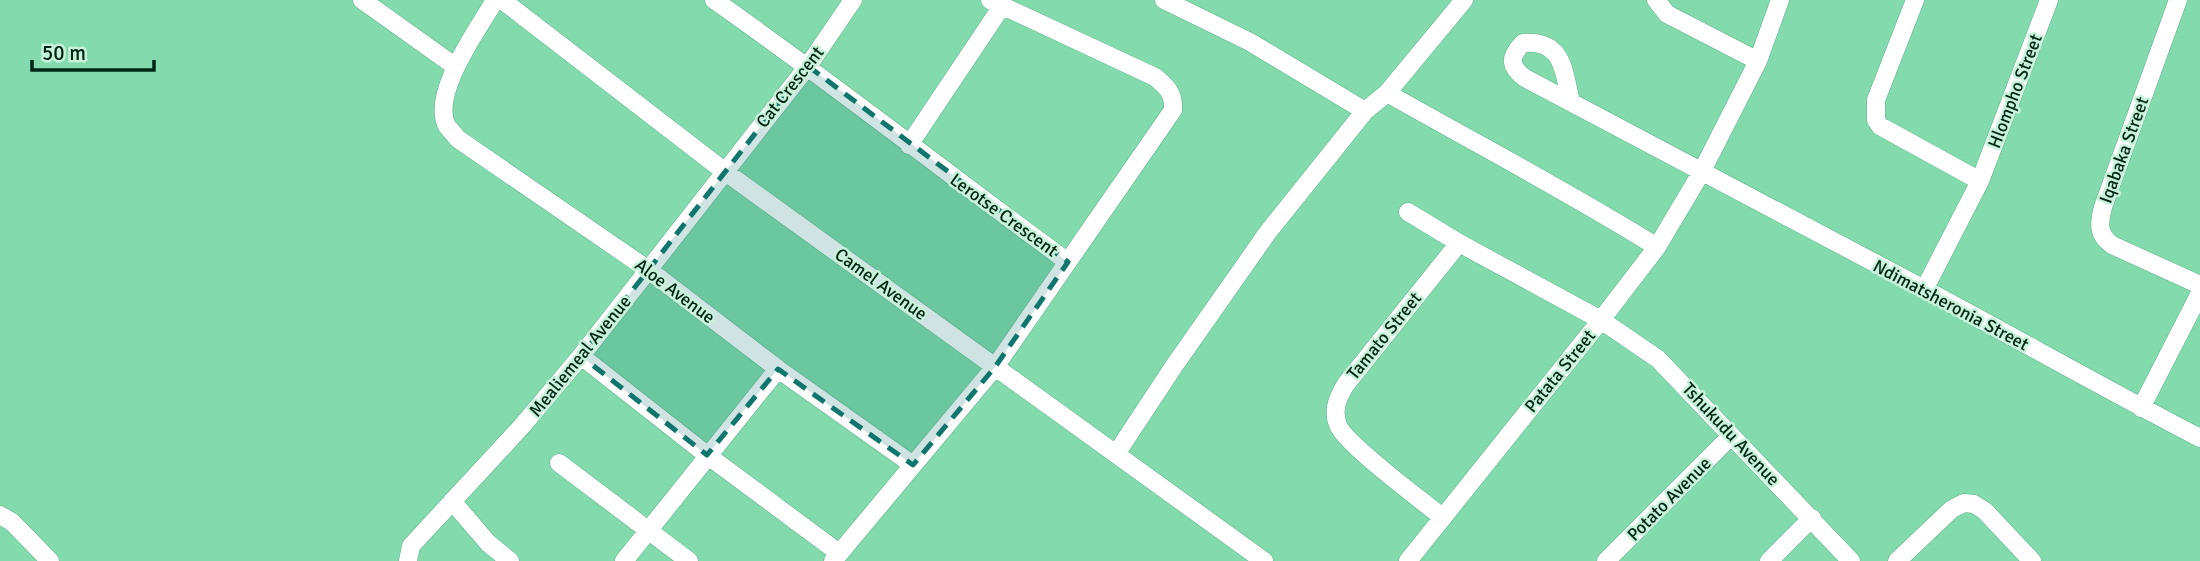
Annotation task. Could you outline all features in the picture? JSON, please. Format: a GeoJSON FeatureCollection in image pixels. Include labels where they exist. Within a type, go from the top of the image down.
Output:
{"type":"FeatureCollection","features":[{"type":"Feature","properties":{"kind":"street"},"geometry":{"type":"LineString","coordinates":[[362,0],[456,67]]}},
{"type":"Feature","properties":{"kind":"street","name":"Aloe Avenue"},"geometry":{"type":"LineString","coordinates":[[495,0],[456,67],[443,100],[446,125],[458,139],[650,271],[778,369],[913,465]]}},
{"type":"Feature","properties":{"kind":"street","name":"Camel Avenue"},"geometry":{"type":"LineString","coordinates":[[502,0],[724,171],[1264,561]]}},
{"type":"Feature","properties":{"kind":"street","name":"Lerotse Crescent"},"geometry":{"type":"LineString","coordinates":[[713,0],[808,66],[909,145],[1068,262],[1168,120],[1174,99],[1165,85],[1137,67],[996,3]]}},
{"type":"Feature","properties":{"kind":"street","name":"Cat Crescent"},"geometry":{"type":"LineString","coordinates":[[724,171],[808,66],[853,0]]}},
{"type":"Feature","properties":{"kind":"street"},"geometry":{"type":"LineString","coordinates":[[1164,0],[1250,42],[1365,111]]}},
{"type":"Feature","properties":{"kind":"street"},"geometry":{"type":"LineString","coordinates":[[1116,454],[1268,232],[1365,111],[1387,93],[1464,0]]}},
{"type":"Feature","properties":{"kind":"street"},"geometry":{"type":"LineString","coordinates":[[1656,0],[1667,13],[1758,61]]}},
{"type":"Feature","properties":{"kind":"street","name":"Patata Street"},"geometry":{"type":"LineString","coordinates":[[1408,561],[1657,247],[1701,173],[1758,61],[1780,0]]}},
{"type":"Feature","properties":{"kind":"street"},"geometry":{"type":"LineString","coordinates":[[1915,0],[1876,100],[1876,120],[1880,126],[1980,181]]}},
{"type":"Feature","properties":{"kind":"street","name":"Hlompho Street"},"geometry":{"type":"LineString","coordinates":[[1924,290],[1980,181],[2049,0]]}},
{"type":"Feature","properties":{"kind":"street","name":"Iqabaka Street"},"geometry":{"type":"LineString","coordinates":[[2178,0],[2103,207],[2099,230],[2102,237],[2112,245],[2200,285]]}},
{"type":"Feature","properties":{"kind":"street"},"geometry":{"type":"LineString","coordinates":[[909,145],[996,3]]}},
{"type":"Feature","properties":{"kind":"street"},"geometry":{"type":"LineString","coordinates":[[1387,93],[1514,165],[1544,179],[1657,247]]}},
{"type":"Feature","properties":{"kind":"street","name":"Ndimatsheronia Street"},"geometry":{"type":"LineString","coordinates":[[1571,103],[2200,438]]}},
{"type":"Feature","properties":{"kind":"street","name":"Mealiemeal Avenue"},"geometry":{"type":"LineString","coordinates":[[408,561],[411,546],[522,426],[581,356],[650,271],[724,171]]}},
{"type":"Feature","properties":{"kind":"street"},"geometry":{"type":"LineString","coordinates":[[1408,212],[1459,243],[1601,320]]}},
{"type":"Feature","properties":{"kind":"street","name":"Tamato Street"},"geometry":{"type":"LineString","coordinates":[[1443,518],[1353,443],[1337,424],[1335,412],[1337,399],[1351,376],[1459,243]]}},
{"type":"Feature","properties":{"kind":"street"},"geometry":{"type":"LineString","coordinates":[[581,356],[836,557],[995,367],[1068,262]]}},
{"type":"Feature","properties":{"kind":"street"},"geometry":{"type":"LineString","coordinates":[[2141,408],[2200,293]]}},
{"type":"Feature","properties":{"kind":"street","name":"Tshukudu Avenue"},"geometry":{"type":"LineString","coordinates":[[1601,320],[1658,359],[1851,561]]}},
{"type":"Feature","properties":{"kind":"street"},"geometry":{"type":"LineString","coordinates":[[624,561],[778,369]]}},
{"type":"Feature","properties":{"kind":"street","name":"Potato Avenue"},"geometry":{"type":"LineString","coordinates":[[1619,557],[1731,436]]}},
{"type":"Feature","properties":{"kind":"street"},"geometry":{"type":"LineString","coordinates":[[559,463],[689,561]]}},
{"type":"Feature","properties":{"kind":"street"},"geometry":{"type":"LineString","coordinates":[[452,501],[488,543],[510,561]]}},
{"type":"Feature","properties":{"kind":"street"},"geometry":{"type":"LineString","coordinates":[[1897,561],[1952,509],[1964,503],[1974,504],[1985,511],[2032,561]]}},
{"type":"Feature","properties":{"kind":"street"},"geometry":{"type":"LineString","coordinates":[[0,515],[12,522],[50,561]]}},
{"type":"Feature","properties":{"kind":"street"},"geometry":{"type":"LineString","coordinates":[[1769,561],[1812,518]]}},
{"type":"Feature","properties":{"kind":"highlighted area"},"geometry":{"type":"Polygon","coordinates":[[[808,66],[1068,262],[995,367],[913,465],[778,369],[707,455],[581,356],[808,66]]]}}]}
